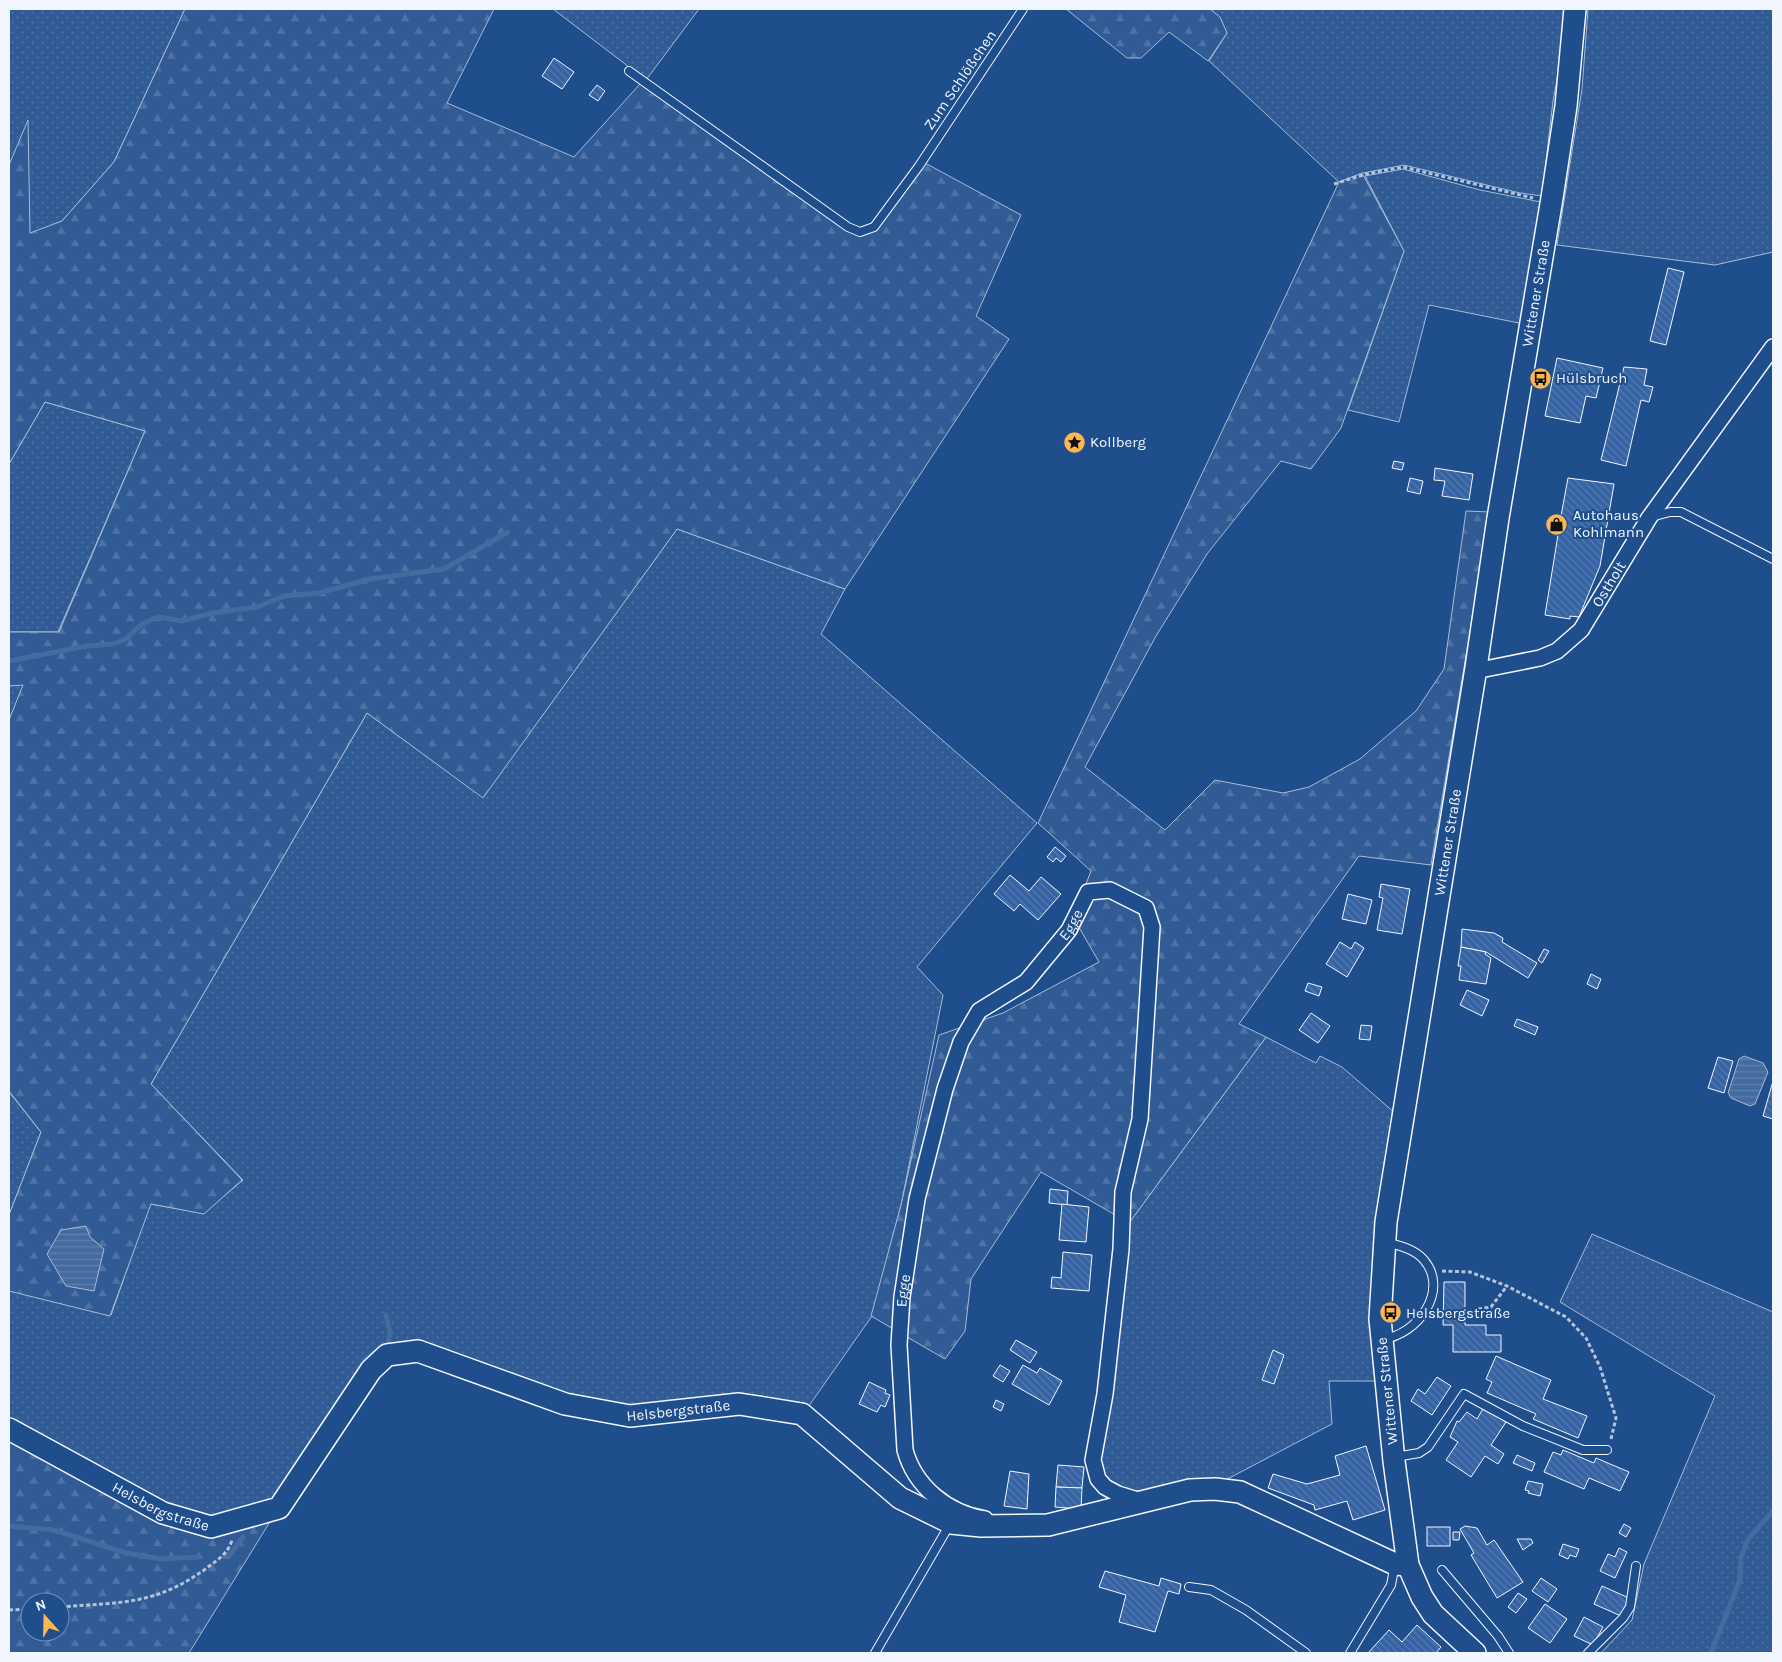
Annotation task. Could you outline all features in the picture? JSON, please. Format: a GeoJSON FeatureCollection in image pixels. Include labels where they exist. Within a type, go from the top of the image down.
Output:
{"type":"FeatureCollection","features":[{"type":"Feature","properties":{"kind":"main road","name":"Wittener Straße"},"geometry":{"type":"LineString","coordinates":[[1467,1649],[1434,1614],[1401,1565],[1382,1340],[1381,1300],[1384,1241],[1476,668],[1498,518],[1566,106],[1576,9]]}},
{"type":"Feature","properties":{"kind":"main road","name":"Helsbergstraße"},"geometry":{"type":"LineString","coordinates":[[9,1429],[163,1513],[211,1527],[278,1508],[371,1370],[387,1355],[418,1351],[565,1404],[630,1416],[739,1404],[802,1414],[900,1498],[951,1523],[1021,1527],[1048,1525],[1190,1490],[1214,1489],[1240,1492],[1401,1565]]}},
{"type":"Feature","properties":{"kind":"street","name":"Ostholt"},"geometry":{"type":"LineString","coordinates":[[1476,668],[1485,669],[1540,658],[1565,646],[1589,620],[1649,518],[1773,347]]}},
{"type":"Feature","properties":{"kind":"street","name":"Egge"},"geometry":{"type":"LineString","coordinates":[[1021,1527],[968,1515],[941,1501],[916,1477],[908,1464],[902,1437],[900,1392],[902,1297],[917,1200],[945,1089],[961,1042],[979,1011],[1026,982],[1045,960],[1069,930],[1088,892],[1110,890],[1146,908],[1152,927],[1140,1119],[1123,1192],[1121,1250],[1106,1384],[1093,1460],[1098,1479],[1106,1487],[1118,1494],[1145,1502]]}},
{"type":"Feature","properties":{"kind":"lane","name":"Zum Schlößchen"},"geometry":{"type":"LineString","coordinates":[[629,71],[848,227],[860,232],[874,227],[918,166],[1024,9]]}},
{"type":"Feature","properties":{"kind":"lane"},"geometry":{"type":"LineString","coordinates":[[1649,518],[1670,512],[1681,512],[1773,559]]}},
{"type":"Feature","properties":{"kind":"lane"},"geometry":{"type":"LineString","coordinates":[[1382,1340],[1395,1338],[1413,1326],[1428,1308],[1434,1287],[1431,1271],[1424,1259],[1409,1248],[1384,1241]]}},
{"type":"Feature","properties":{"kind":"lane"},"geometry":{"type":"LineString","coordinates":[[1393,1457],[1420,1453],[1428,1447],[1464,1394],[1523,1426],[1583,1450],[1607,1450]]}},
{"type":"Feature","properties":{"kind":"lane"},"geometry":{"type":"LineString","coordinates":[[875,1653],[951,1523]]}},
{"type":"Feature","properties":{"kind":"lane"},"geometry":{"type":"LineString","coordinates":[[1350,1653],[1401,1565]]}},
{"type":"Feature","properties":{"kind":"lane"},"geometry":{"type":"LineString","coordinates":[[1588,1653],[1623,1618],[1630,1607],[1636,1566]]}},
{"type":"Feature","properties":{"kind":"lane"},"geometry":{"type":"LineString","coordinates":[[1442,1570],[1498,1636],[1509,1653]]}},
{"type":"Feature","properties":{"kind":"lane"},"geometry":{"type":"LineString","coordinates":[[1189,1588],[1211,1590],[1246,1610],[1306,1653]]}},
{"type":"Feature","properties":{"kind":"path"},"geometry":{"type":"LineString","coordinates":[[1334,184],[1366,174],[1403,167],[1518,196],[1551,201]]}},
{"type":"Feature","properties":{"kind":"path"},"geometry":{"type":"LineString","coordinates":[[1431,1271],[1470,1272],[1507,1286],[1566,1317],[1586,1338],[1600,1367],[1616,1418],[1615,1429],[1607,1450]]}},
{"type":"Feature","properties":{"kind":"path"},"geometry":{"type":"LineString","coordinates":[[1478,1309],[1492,1307],[1507,1286]]}},
{"type":"Feature","properties":{"kind":"path"},"geometry":{"type":"LineString","coordinates":[[70,1606],[148,1599],[185,1584],[222,1557],[230,1546],[235,1528],[234,1520]]}},
{"type":"Feature","properties":{"kind":"green space"},"geometry":{"type":"Polygon","coordinates":[[[9,9],[185,9],[114,162],[62,221],[30,234],[9,166],[9,9]]]}},
{"type":"Feature","properties":{"kind":"green space"},"geometry":{"type":"Polygon","coordinates":[[[185,9],[494,9],[447,103],[574,157],[640,84],[852,232],[874,229],[925,163],[1021,215],[976,316],[1009,339],[845,589],[677,529],[483,798],[367,713],[151,1084],[242,1180],[204,1214],[151,1204],[110,1316],[9,1291],[9,1215],[41,1132],[9,1091],[9,720],[23,685],[9,686],[9,632],[59,632],[145,431],[45,402],[9,464],[9,165],[28,120],[30,233],[62,221],[114,162],[185,9]]]}},
{"type":"Feature","properties":{"kind":"green space"},"geometry":{"type":"Polygon","coordinates":[[[553,9],[699,9],[646,80],[553,9]]]}},
{"type":"Feature","properties":{"kind":"green space"},"geometry":{"type":"Polygon","coordinates":[[[1066,9],[1210,9],[1220,17],[1227,33],[1208,61],[1169,32],[1141,58],[1127,58],[1066,9]]]}},
{"type":"Feature","properties":{"kind":"green space"},"geometry":{"type":"Polygon","coordinates":[[[1210,9],[1565,9],[1564,43],[1553,101],[1542,196],[1520,193],[1404,165],[1363,173],[1339,182],[1209,61],[1227,33],[1219,17],[1210,9]]]}},
{"type":"Feature","properties":{"kind":"green space"},"geometry":{"type":"Polygon","coordinates":[[[1588,9],[1773,9],[1773,252],[1715,265],[1557,245],[1582,89],[1588,9]]]}},
{"type":"Feature","properties":{"kind":"green space"},"geometry":{"type":"Polygon","coordinates":[[[1403,169],[1480,190],[1541,202],[1524,324],[1429,305],[1399,422],[1348,410],[1404,251],[1365,176],[1403,169]]]}},
{"type":"Feature","properties":{"kind":"green space"},"geometry":{"type":"Polygon","coordinates":[[[1362,173],[1404,251],[1341,428],[1311,469],[1281,461],[1207,554],[1156,636],[1085,767],[1165,830],[1215,780],[1283,793],[1309,787],[1360,759],[1416,711],[1444,669],[1466,511],[1490,512],[1431,865],[1359,856],[1239,1024],[1266,1037],[1129,1223],[1041,1172],[971,1279],[965,1331],[945,1359],[871,1316],[901,1205],[939,1035],[1003,1013],[1099,962],[1073,917],[1091,871],[1038,823],[1339,182],[1362,173]]]}},
{"type":"Feature","properties":{"kind":"green space"},"geometry":{"type":"Polygon","coordinates":[[[45,402],[145,431],[58,632],[9,632],[9,464],[45,402]]]}},
{"type":"Feature","properties":{"kind":"green space"},"geometry":{"type":"Polygon","coordinates":[[[677,529],[845,589],[821,634],[1037,823],[917,967],[943,995],[901,1205],[872,1316],[806,1410],[635,1409],[568,1398],[393,1348],[275,1504],[211,1523],[165,1511],[9,1423],[9,1290],[111,1315],[150,1204],[204,1213],[243,1180],[151,1084],[367,713],[483,797],[677,529]]]}},
{"type":"Feature","properties":{"kind":"green space"},"geometry":{"type":"Polygon","coordinates":[[[24,684],[9,720],[9,686],[24,684]]]}},
{"type":"Feature","properties":{"kind":"green space"},"geometry":{"type":"Polygon","coordinates":[[[1266,1037],[1316,1063],[1320,1056],[1342,1067],[1395,1113],[1376,1381],[1329,1381],[1332,1424],[1216,1485],[1142,1496],[1106,1481],[1099,1462],[1127,1266],[1129,1223],[1266,1037]]]}},
{"type":"Feature","properties":{"kind":"green space"},"geometry":{"type":"Polygon","coordinates":[[[9,1092],[41,1132],[9,1215],[9,1092]]]}},
{"type":"Feature","properties":{"kind":"green space"},"geometry":{"type":"Polygon","coordinates":[[[1592,1234],[1773,1312],[1773,1653],[1601,1653],[1632,1620],[1644,1564],[1715,1396],[1560,1302],[1592,1234]]]}},
{"type":"Feature","properties":{"kind":"green space"},"geometry":{"type":"Polygon","coordinates":[[[9,1432],[211,1530],[276,1512],[189,1653],[9,1653],[9,1432]]]}},
{"type":"Feature","properties":{"kind":"shaded area"},"geometry":{"type":"Polygon","coordinates":[[[1744,1056],[1763,1063],[1768,1072],[1755,1104],[1750,1106],[1731,1098],[1728,1093],[1739,1059],[1744,1056]]]}},
{"type":"Feature","properties":{"kind":"shaded area"},"geometry":{"type":"Polygon","coordinates":[[[86,1226],[90,1237],[104,1249],[94,1291],[66,1286],[47,1254],[61,1230],[86,1226]]]}},
{"type":"Feature","properties":{"kind":"building"},"geometry":{"type":"Polygon","coordinates":[[[554,58],[574,72],[562,89],[542,76],[554,58]]]}},
{"type":"Feature","properties":{"kind":"building"},"geometry":{"type":"Polygon","coordinates":[[[597,85],[605,91],[598,101],[589,95],[597,85]]]}},
{"type":"Feature","properties":{"kind":"building"},"geometry":{"type":"Polygon","coordinates":[[[1668,268],[1684,272],[1666,345],[1650,341],[1668,268]]]}},
{"type":"Feature","properties":{"kind":"building"},"geometry":{"type":"Polygon","coordinates":[[[1557,358],[1603,368],[1596,398],[1586,396],[1580,423],[1545,416],[1557,358]]]}},
{"type":"Feature","properties":{"kind":"building"},"geometry":{"type":"Polygon","coordinates":[[[1624,367],[1647,369],[1644,385],[1653,387],[1649,402],[1641,400],[1626,466],[1601,460],[1624,367]]]}},
{"type":"Feature","properties":{"kind":"building"},"geometry":{"type":"Polygon","coordinates":[[[1394,461],[1404,463],[1402,470],[1392,468],[1394,461]]]}},
{"type":"Feature","properties":{"kind":"building"},"geometry":{"type":"Polygon","coordinates":[[[1435,468],[1473,474],[1469,500],[1442,496],[1445,481],[1434,480],[1435,468]]]}},
{"type":"Feature","properties":{"kind":"building"},"geometry":{"type":"Polygon","coordinates":[[[1410,478],[1423,481],[1420,494],[1407,491],[1410,478]]]}},
{"type":"Feature","properties":{"kind":"building"},"geometry":{"type":"Polygon","coordinates":[[[1568,478],[1614,484],[1600,566],[1579,617],[1570,616],[1570,619],[1545,615],[1558,535],[1556,532],[1558,517],[1561,516],[1568,478]]]}},
{"type":"Feature","properties":{"kind":"building"},"geometry":{"type":"Polygon","coordinates":[[[1055,847],[1066,856],[1061,862],[1056,858],[1053,862],[1047,857],[1055,847]]]}},
{"type":"Feature","properties":{"kind":"building"},"geometry":{"type":"Polygon","coordinates":[[[1010,875],[1029,891],[1041,877],[1061,894],[1038,920],[1020,904],[1014,911],[994,894],[1010,875]]]}},
{"type":"Feature","properties":{"kind":"building"},"geometry":{"type":"Polygon","coordinates":[[[1381,884],[1410,889],[1402,934],[1377,930],[1383,898],[1379,897],[1381,884]]]}},
{"type":"Feature","properties":{"kind":"building"},"geometry":{"type":"Polygon","coordinates":[[[1348,894],[1372,900],[1366,924],[1342,919],[1348,894]]]}},
{"type":"Feature","properties":{"kind":"building"},"geometry":{"type":"Polygon","coordinates":[[[1462,929],[1494,933],[1503,938],[1502,942],[1537,963],[1528,978],[1486,952],[1461,947],[1462,929]]]}},
{"type":"Feature","properties":{"kind":"building"},"geometry":{"type":"Polygon","coordinates":[[[1340,942],[1351,949],[1355,942],[1364,948],[1347,977],[1326,964],[1340,942]]]}},
{"type":"Feature","properties":{"kind":"building"},"geometry":{"type":"Polygon","coordinates":[[[1461,947],[1486,952],[1485,954],[1491,958],[1486,984],[1459,980],[1461,966],[1458,966],[1461,947]]]}},
{"type":"Feature","properties":{"kind":"building"},"geometry":{"type":"Polygon","coordinates":[[[1544,949],[1549,951],[1542,963],[1538,960],[1544,949]]]}},
{"type":"Feature","properties":{"kind":"building"},"geometry":{"type":"Polygon","coordinates":[[[1591,974],[1601,979],[1597,989],[1587,984],[1591,974]]]}},
{"type":"Feature","properties":{"kind":"building"},"geometry":{"type":"Polygon","coordinates":[[[1308,983],[1322,987],[1319,996],[1305,991],[1308,983]]]}},
{"type":"Feature","properties":{"kind":"building"},"geometry":{"type":"Polygon","coordinates":[[[1467,990],[1489,1000],[1482,1016],[1460,1005],[1467,990]]]}},
{"type":"Feature","properties":{"kind":"building"},"geometry":{"type":"Polygon","coordinates":[[[1311,1013],[1330,1026],[1318,1043],[1299,1030],[1311,1013]]]}},
{"type":"Feature","properties":{"kind":"building"},"geometry":{"type":"Polygon","coordinates":[[[1517,1019],[1538,1027],[1535,1035],[1514,1026],[1517,1019]]]}},
{"type":"Feature","properties":{"kind":"building"},"geometry":{"type":"Polygon","coordinates":[[[1361,1025],[1372,1026],[1370,1040],[1359,1039],[1361,1025]]]}},
{"type":"Feature","properties":{"kind":"building"},"geometry":{"type":"Polygon","coordinates":[[[1718,1057],[1733,1061],[1724,1093],[1708,1088],[1718,1057]]]}},
{"type":"Feature","properties":{"kind":"building"},"geometry":{"type":"Polygon","coordinates":[[[1773,1081],[1773,1119],[1763,1116],[1773,1081]]]}},
{"type":"Feature","properties":{"kind":"building"},"geometry":{"type":"Polygon","coordinates":[[[1050,1189],[1068,1191],[1067,1205],[1049,1203],[1050,1189]]]}},
{"type":"Feature","properties":{"kind":"building"},"geometry":{"type":"Polygon","coordinates":[[[1062,1204],[1089,1207],[1086,1242],[1059,1240],[1062,1204]]]}},
{"type":"Feature","properties":{"kind":"building"},"geometry":{"type":"Polygon","coordinates":[[[1063,1252],[1092,1255],[1089,1291],[1051,1288],[1052,1277],[1061,1278],[1063,1252]]]}},
{"type":"Feature","properties":{"kind":"building"},"geometry":{"type":"Polygon","coordinates":[[[1444,1282],[1465,1282],[1465,1325],[1486,1325],[1486,1335],[1501,1335],[1501,1352],[1453,1352],[1453,1325],[1443,1325],[1444,1282]]]}},
{"type":"Feature","properties":{"kind":"building"},"geometry":{"type":"Polygon","coordinates":[[[1016,1340],[1037,1352],[1030,1363],[1010,1350],[1016,1340]]]}},
{"type":"Feature","properties":{"kind":"building"},"geometry":{"type":"Polygon","coordinates":[[[1273,1350],[1284,1355],[1274,1384],[1262,1380],[1273,1350]]]}},
{"type":"Feature","properties":{"kind":"building"},"geometry":{"type":"Polygon","coordinates":[[[1496,1356],[1551,1380],[1543,1399],[1587,1416],[1578,1438],[1533,1419],[1536,1414],[1487,1393],[1492,1382],[1486,1379],[1496,1356]]]}},
{"type":"Feature","properties":{"kind":"building"},"geometry":{"type":"Polygon","coordinates":[[[1000,1365],[1010,1371],[1003,1382],[993,1376],[1000,1365]]]}},
{"type":"Feature","properties":{"kind":"building"},"geometry":{"type":"Polygon","coordinates":[[[1023,1365],[1037,1373],[1040,1368],[1062,1381],[1049,1405],[1012,1384],[1023,1365]]]}},
{"type":"Feature","properties":{"kind":"building"},"geometry":{"type":"Polygon","coordinates":[[[1437,1377],[1451,1386],[1432,1415],[1411,1401],[1418,1389],[1425,1394],[1437,1377]]]}},
{"type":"Feature","properties":{"kind":"building"},"geometry":{"type":"Polygon","coordinates":[[[869,1382],[886,1390],[885,1393],[890,1395],[885,1407],[881,1405],[877,1412],[859,1404],[869,1382]]]}},
{"type":"Feature","properties":{"kind":"building"},"geometry":{"type":"Polygon","coordinates":[[[996,1400],[1004,1404],[1001,1411],[993,1407],[996,1400]]]}},
{"type":"Feature","properties":{"kind":"building"},"geometry":{"type":"Polygon","coordinates":[[[1484,1407],[1506,1422],[1491,1445],[1504,1454],[1498,1464],[1485,1456],[1471,1477],[1446,1460],[1458,1442],[1450,1437],[1457,1421],[1459,1422],[1467,1412],[1477,1419],[1484,1407]]]}},
{"type":"Feature","properties":{"kind":"building"},"geometry":{"type":"Polygon","coordinates":[[[1366,1446],[1385,1510],[1353,1520],[1347,1501],[1315,1510],[1314,1505],[1268,1488],[1273,1474],[1307,1484],[1340,1475],[1335,1456],[1366,1446]]]}},
{"type":"Feature","properties":{"kind":"building"},"geometry":{"type":"Polygon","coordinates":[[[1563,1450],[1594,1463],[1596,1458],[1629,1472],[1620,1491],[1589,1478],[1584,1489],[1544,1472],[1553,1452],[1561,1455],[1563,1450]]]}},
{"type":"Feature","properties":{"kind":"building"},"geometry":{"type":"Polygon","coordinates":[[[1517,1455],[1535,1463],[1532,1471],[1513,1463],[1517,1455]]]}},
{"type":"Feature","properties":{"kind":"building"},"geometry":{"type":"Polygon","coordinates":[[[1058,1465],[1084,1467],[1082,1488],[1056,1487],[1058,1465]]]}},
{"type":"Feature","properties":{"kind":"building"},"geometry":{"type":"Polygon","coordinates":[[[1010,1471],[1029,1474],[1027,1509],[1004,1506],[1010,1471]]]}},
{"type":"Feature","properties":{"kind":"building"},"geometry":{"type":"Polygon","coordinates":[[[1528,1481],[1543,1484],[1540,1496],[1528,1493],[1529,1491],[1525,1490],[1528,1481]]]}},
{"type":"Feature","properties":{"kind":"building"},"geometry":{"type":"Polygon","coordinates":[[[1056,1487],[1082,1488],[1081,1509],[1055,1507],[1056,1487]]]}},
{"type":"Feature","properties":{"kind":"building"},"geometry":{"type":"Polygon","coordinates":[[[1624,1524],[1631,1528],[1626,1537],[1619,1533],[1624,1524]]]}},
{"type":"Feature","properties":{"kind":"building"},"geometry":{"type":"Polygon","coordinates":[[[1465,1526],[1477,1528],[1487,1545],[1494,1540],[1523,1582],[1497,1598],[1471,1555],[1474,1553],[1460,1529],[1465,1526]]]}},
{"type":"Feature","properties":{"kind":"building"},"geometry":{"type":"Polygon","coordinates":[[[1427,1527],[1450,1527],[1450,1546],[1427,1546],[1427,1527]]]}},
{"type":"Feature","properties":{"kind":"building"},"geometry":{"type":"Polygon","coordinates":[[[1453,1532],[1460,1532],[1459,1540],[1453,1540],[1453,1532]]]}},
{"type":"Feature","properties":{"kind":"building"},"geometry":{"type":"Polygon","coordinates":[[[1517,1539],[1531,1539],[1533,1543],[1523,1550],[1517,1539]]]}},
{"type":"Feature","properties":{"kind":"building"},"geometry":{"type":"Polygon","coordinates":[[[1563,1544],[1579,1549],[1576,1557],[1570,1555],[1568,1559],[1559,1555],[1563,1544]]]}},
{"type":"Feature","properties":{"kind":"building"},"geometry":{"type":"Polygon","coordinates":[[[1619,1548],[1627,1552],[1615,1578],[1600,1571],[1608,1554],[1615,1557],[1619,1548]]]}},
{"type":"Feature","properties":{"kind":"building"},"geometry":{"type":"Polygon","coordinates":[[[1105,1571],[1159,1586],[1161,1578],[1181,1584],[1179,1594],[1168,1591],[1155,1632],[1119,1622],[1126,1595],[1099,1587],[1105,1571]]]}},
{"type":"Feature","properties":{"kind":"building"},"geometry":{"type":"Polygon","coordinates":[[[1541,1578],[1557,1589],[1548,1602],[1532,1591],[1541,1578]]]}},
{"type":"Feature","properties":{"kind":"building"},"geometry":{"type":"Polygon","coordinates":[[[1602,1586],[1629,1598],[1621,1616],[1594,1604],[1602,1586]]]}},
{"type":"Feature","properties":{"kind":"building"},"geometry":{"type":"Polygon","coordinates":[[[1518,1593],[1527,1599],[1516,1613],[1508,1607],[1518,1593]]]}},
{"type":"Feature","properties":{"kind":"building"},"geometry":{"type":"Polygon","coordinates":[[[1545,1604],[1567,1619],[1550,1643],[1528,1628],[1545,1604]]]}},
{"type":"Feature","properties":{"kind":"building"},"geometry":{"type":"Polygon","coordinates":[[[1584,1617],[1603,1627],[1593,1645],[1574,1636],[1584,1617]]]}},
{"type":"Feature","properties":{"kind":"building"},"geometry":{"type":"Polygon","coordinates":[[[1417,1625],[1441,1647],[1436,1653],[1368,1653],[1389,1630],[1402,1642],[1417,1625]]]}},
{"type":"Feature","properties":{"kind":"waterway"},"geometry":{"type":"LineString","coordinates":[[9,661],[87,646],[113,644],[126,639],[142,624],[158,617],[182,621],[213,613],[257,607],[284,596],[319,593],[370,579],[444,569],[508,532]]}},
{"type":"Feature","properties":{"kind":"waterway"},"geometry":{"type":"LineString","coordinates":[[386,1315],[390,1333],[388,1343]]}},
{"type":"Feature","properties":{"kind":"waterway"},"geometry":{"type":"LineString","coordinates":[[364,1360],[377,1351]]}},
{"type":"Feature","properties":{"kind":"waterway"},"geometry":{"type":"LineString","coordinates":[[1711,1653],[1740,1580],[1741,1557],[1748,1539],[1773,1511]]}},
{"type":"Feature","properties":{"kind":"waterway"},"geometry":{"type":"LineString","coordinates":[[9,1526],[54,1530],[126,1553],[161,1559],[198,1557]]}},
{"type":"Feature","properties":{"kind":"waterway"},"geometry":{"type":"LineString","coordinates":[[230,1555],[243,1537]]}},
{"type":"Feature","properties":{"kind":"place","name":"Hülsbruch"},"geometry":{"type":"Point","coordinates":[1540,378]}},
{"type":"Feature","properties":{"kind":"place","name":"Kollberg"},"geometry":{"type":"Point","coordinates":[1074,442]}},
{"type":"Feature","properties":{"kind":"place","name":"Autohaus Kohlmann"},"geometry":{"type":"Point","coordinates":[1557,524]}},
{"type":"Feature","properties":{"kind":"place","name":"Helsbergstraße"},"geometry":{"type":"Point","coordinates":[1390,1313]}}]}
